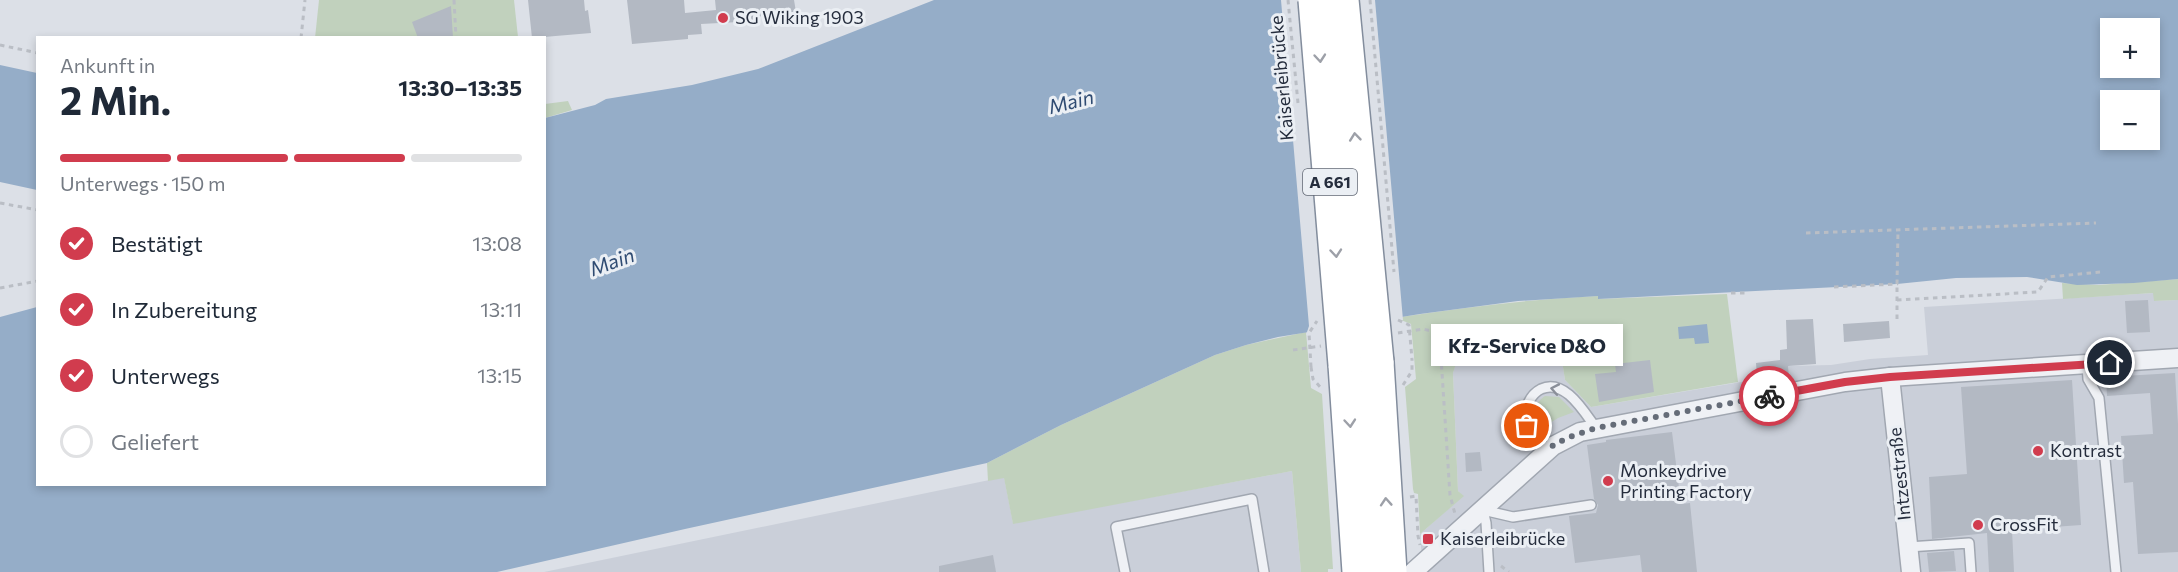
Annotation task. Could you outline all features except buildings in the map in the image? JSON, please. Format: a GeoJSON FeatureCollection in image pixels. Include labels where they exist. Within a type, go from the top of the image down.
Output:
{"type":"FeatureCollection","features":[{"type":"Feature","properties":{"kind":"highway","name":"A 661"},"geometry":{"type":"LineString","coordinates":[[1315,0],[1335,355],[1359,572]]}},
{"type":"Feature","properties":{"kind":"highway","name":"A 661"},"geometry":{"type":"LineString","coordinates":[[1342,0],[1384,348],[1398,568]]}},
{"type":"Feature","properties":{"kind":"street"},"geometry":{"type":"LineString","coordinates":[[1398,568],[1459,531],[1553,446],[1573,435],[1596,428],[1825,386],[1890,377],[2178,358]]}},
{"type":"Feature","properties":{"kind":"street","name":"Intzestraße"},"geometry":{"type":"LineString","coordinates":[[1890,377],[1911,572]]}},
{"type":"Feature","properties":{"kind":"lane"},"geometry":{"type":"LineString","coordinates":[[2087,364],[2088,379],[2099,398],[2116,572]]}},
{"type":"Feature","properties":{"kind":"lane"},"geometry":{"type":"LineString","coordinates":[[1553,446],[1527,426],[1524,417],[1532,398],[1545,387],[1554,387],[1569,395],[1596,428]]}},
{"type":"Feature","properties":{"kind":"lane"},"geometry":{"type":"LineString","coordinates":[[1125,572],[1116,527],[1252,499],[1264,572]]}},
{"type":"Feature","properties":{"kind":"lane"},"geometry":{"type":"LineString","coordinates":[[1489,572],[1483,510],[1513,517],[1591,505]]}},
{"type":"Feature","properties":{"kind":"lane"},"geometry":{"type":"LineString","coordinates":[[1908,547],[1969,543],[1971,572]]}},
{"type":"Feature","properties":{"kind":"path"},"geometry":{"type":"LineString","coordinates":[[301,36],[305,0]]}},
{"type":"Feature","properties":{"kind":"path"},"geometry":{"type":"LineString","coordinates":[[454,0],[456,36]]}},
{"type":"Feature","properties":{"kind":"path","name":"Kaiserleibrücke"},"geometry":{"type":"LineString","coordinates":[[1288,0],[1298,106]]}},
{"type":"Feature","properties":{"kind":"path"},"geometry":{"type":"LineString","coordinates":[[1370,0],[1394,273]]}},
{"type":"Feature","properties":{"kind":"path"},"geometry":{"type":"LineString","coordinates":[[0,45],[36,53]]}},
{"type":"Feature","properties":{"kind":"path"},"geometry":{"type":"LineString","coordinates":[[0,203],[36,210]]}},
{"type":"Feature","properties":{"kind":"path"},"geometry":{"type":"LineString","coordinates":[[1806,233],[2096,223]]}},
{"type":"Feature","properties":{"kind":"path"},"geometry":{"type":"LineString","coordinates":[[1897,319],[1898,230]]}},
{"type":"Feature","properties":{"kind":"path"},"geometry":{"type":"LineString","coordinates":[[1897,300],[2038,292],[2048,277],[2102,273]]}},
{"type":"Feature","properties":{"kind":"path"},"geometry":{"type":"LineString","coordinates":[[0,288],[36,281]]}},
{"type":"Feature","properties":{"kind":"path"},"geometry":{"type":"LineString","coordinates":[[1834,287],[1897,284]]}},
{"type":"Feature","properties":{"kind":"path"},"geometry":{"type":"LineString","coordinates":[[1731,293],[1746,293]]}},
{"type":"Feature","properties":{"kind":"path"},"geometry":{"type":"LineString","coordinates":[[1397,309],[1398,321],[1409,326],[1412,359]]}},
{"type":"Feature","properties":{"kind":"path"},"geometry":{"type":"LineString","coordinates":[[1311,367],[1309,333],[1318,319]]}},
{"type":"Feature","properties":{"kind":"path"},"geometry":{"type":"LineString","coordinates":[[1384,348],[1423,329],[1435,332],[1440,342],[1450,495],[1459,531]]}},
{"type":"Feature","properties":{"kind":"path"},"geometry":{"type":"LineString","coordinates":[[1293,350],[1335,355]]}},
{"type":"Feature","properties":{"kind":"path"},"geometry":{"type":"LineString","coordinates":[[1410,497],[1416,496],[1418,536]]}},
{"type":"Feature","properties":{"kind":"shaded area"},"geometry":{"type":"Polygon","coordinates":[[[2154,293],[2155,301],[2178,300],[2178,572],[1423,572],[1420,534],[1463,496],[1458,491],[1453,373],[1457,359],[1467,345],[1480,336],[1495,331],[1557,327],[1565,380],[1591,407],[1789,374],[1788,366],[1831,365],[1870,359],[1928,355],[1924,307],[2154,293]]]}},
{"type":"Feature","properties":{"kind":"shaded area"},"geometry":{"type":"Polygon","coordinates":[[[1292,471],[1301,572],[544,572],[1004,477],[1013,523],[1292,471]]]}},
{"type":"Feature","properties":{"kind":"green space"},"geometry":{"type":"Polygon","coordinates":[[[319,0],[514,0],[518,36],[315,36],[319,0]]]}},
{"type":"Feature","properties":{"kind":"green space"},"geometry":{"type":"Polygon","coordinates":[[[568,101],[572,110],[546,118],[546,104],[568,101]]]}},
{"type":"Feature","properties":{"kind":"green space"},"geometry":{"type":"Polygon","coordinates":[[[2178,279],[2178,300],[2154,301],[2153,293],[2063,299],[2062,283],[2099,285],[2178,279]]]}},
{"type":"Feature","properties":{"kind":"green space"},"geometry":{"type":"Polygon","coordinates":[[[1727,294],[1738,382],[1591,407],[1565,380],[1557,328],[1509,329],[1481,337],[1470,345],[1460,357],[1453,373],[1458,491],[1464,496],[1420,534],[1418,494],[1414,493],[1413,489],[1405,387],[1416,379],[1411,324],[1401,320],[1401,317],[1573,297],[1598,296],[1599,299],[1727,294]]]}},
{"type":"Feature","properties":{"kind":"green space"},"geometry":{"type":"Polygon","coordinates":[[[1306,332],[1311,388],[1322,394],[1333,569],[1328,569],[1328,572],[1301,572],[1292,471],[1013,524],[1004,478],[988,481],[987,463],[1061,425],[1215,355],[1246,345],[1306,332]]]}},
{"type":"Feature","properties":{"kind":"green space"},"geometry":{"type":"Polygon","coordinates":[[[1545,396],[1559,397],[1574,412],[1542,428],[1537,420],[1536,407],[1545,396]]]}},
{"type":"Feature","properties":{"kind":"water","name":"Main"},"geometry":{"type":"Polygon","coordinates":[[[934,0],[2178,0],[2178,279],[2077,285],[2027,277],[1956,278],[1897,284],[1518,301],[1420,314],[1278,337],[1215,355],[1061,425],[987,463],[497,572],[0,572],[0,317],[36,307],[36,486],[546,486],[546,118],[595,105],[606,99],[692,85],[758,69],[934,0]]]}},
{"type":"Feature","properties":{"kind":"water"},"geometry":{"type":"Polygon","coordinates":[[[0,65],[36,73],[36,190],[0,182],[0,65]]]}},
{"type":"Feature","properties":{"kind":"water"},"geometry":{"type":"Polygon","coordinates":[[[1707,324],[1709,343],[1695,344],[1694,338],[1679,339],[1678,327],[1707,324]]]}},
{"type":"Feature","properties":{"kind":"pier"},"geometry":{"type":"Polygon","coordinates":[[[1281,0],[1375,0],[1403,320],[1306,335],[1309,326],[1281,0]]]}},
{"type":"Feature","properties":{"kind":"way so far"},"geometry":{"type":"LineString","coordinates":[[1527,426],[1553,446],[1580,432],[1596,428],[1769,396]]}},
{"type":"Feature","properties":{"kind":"place","name":"SG Wiking 1903"},"geometry":{"type":"Point","coordinates":[723,18]}},
{"type":"Feature","properties":{"kind":"place","name":"Kfz-Service D&O"},"geometry":{"type":"Point","coordinates":[1527,426]}},
{"type":"Feature","properties":{"kind":"place","name":"Kontrast"},"geometry":{"type":"Point","coordinates":[2038,451]}},
{"type":"Feature","properties":{"kind":"place","name":"Monkeydrive Printing Factory"},"geometry":{"type":"Point","coordinates":[1608,481]}},
{"type":"Feature","properties":{"kind":"place","name":"CrossFit"},"geometry":{"type":"Point","coordinates":[1978,525]}},
{"type":"Feature","properties":{"kind":"place","name":"Kaiserleibrücke"},"geometry":{"type":"Point","coordinates":[1428,539]}},
{"type":"Feature","properties":{"kind":"route"},"geometry":{"type":"LineString","coordinates":[[1769,396],[1845,382],[1890,377],[2110,363]]}}]}
